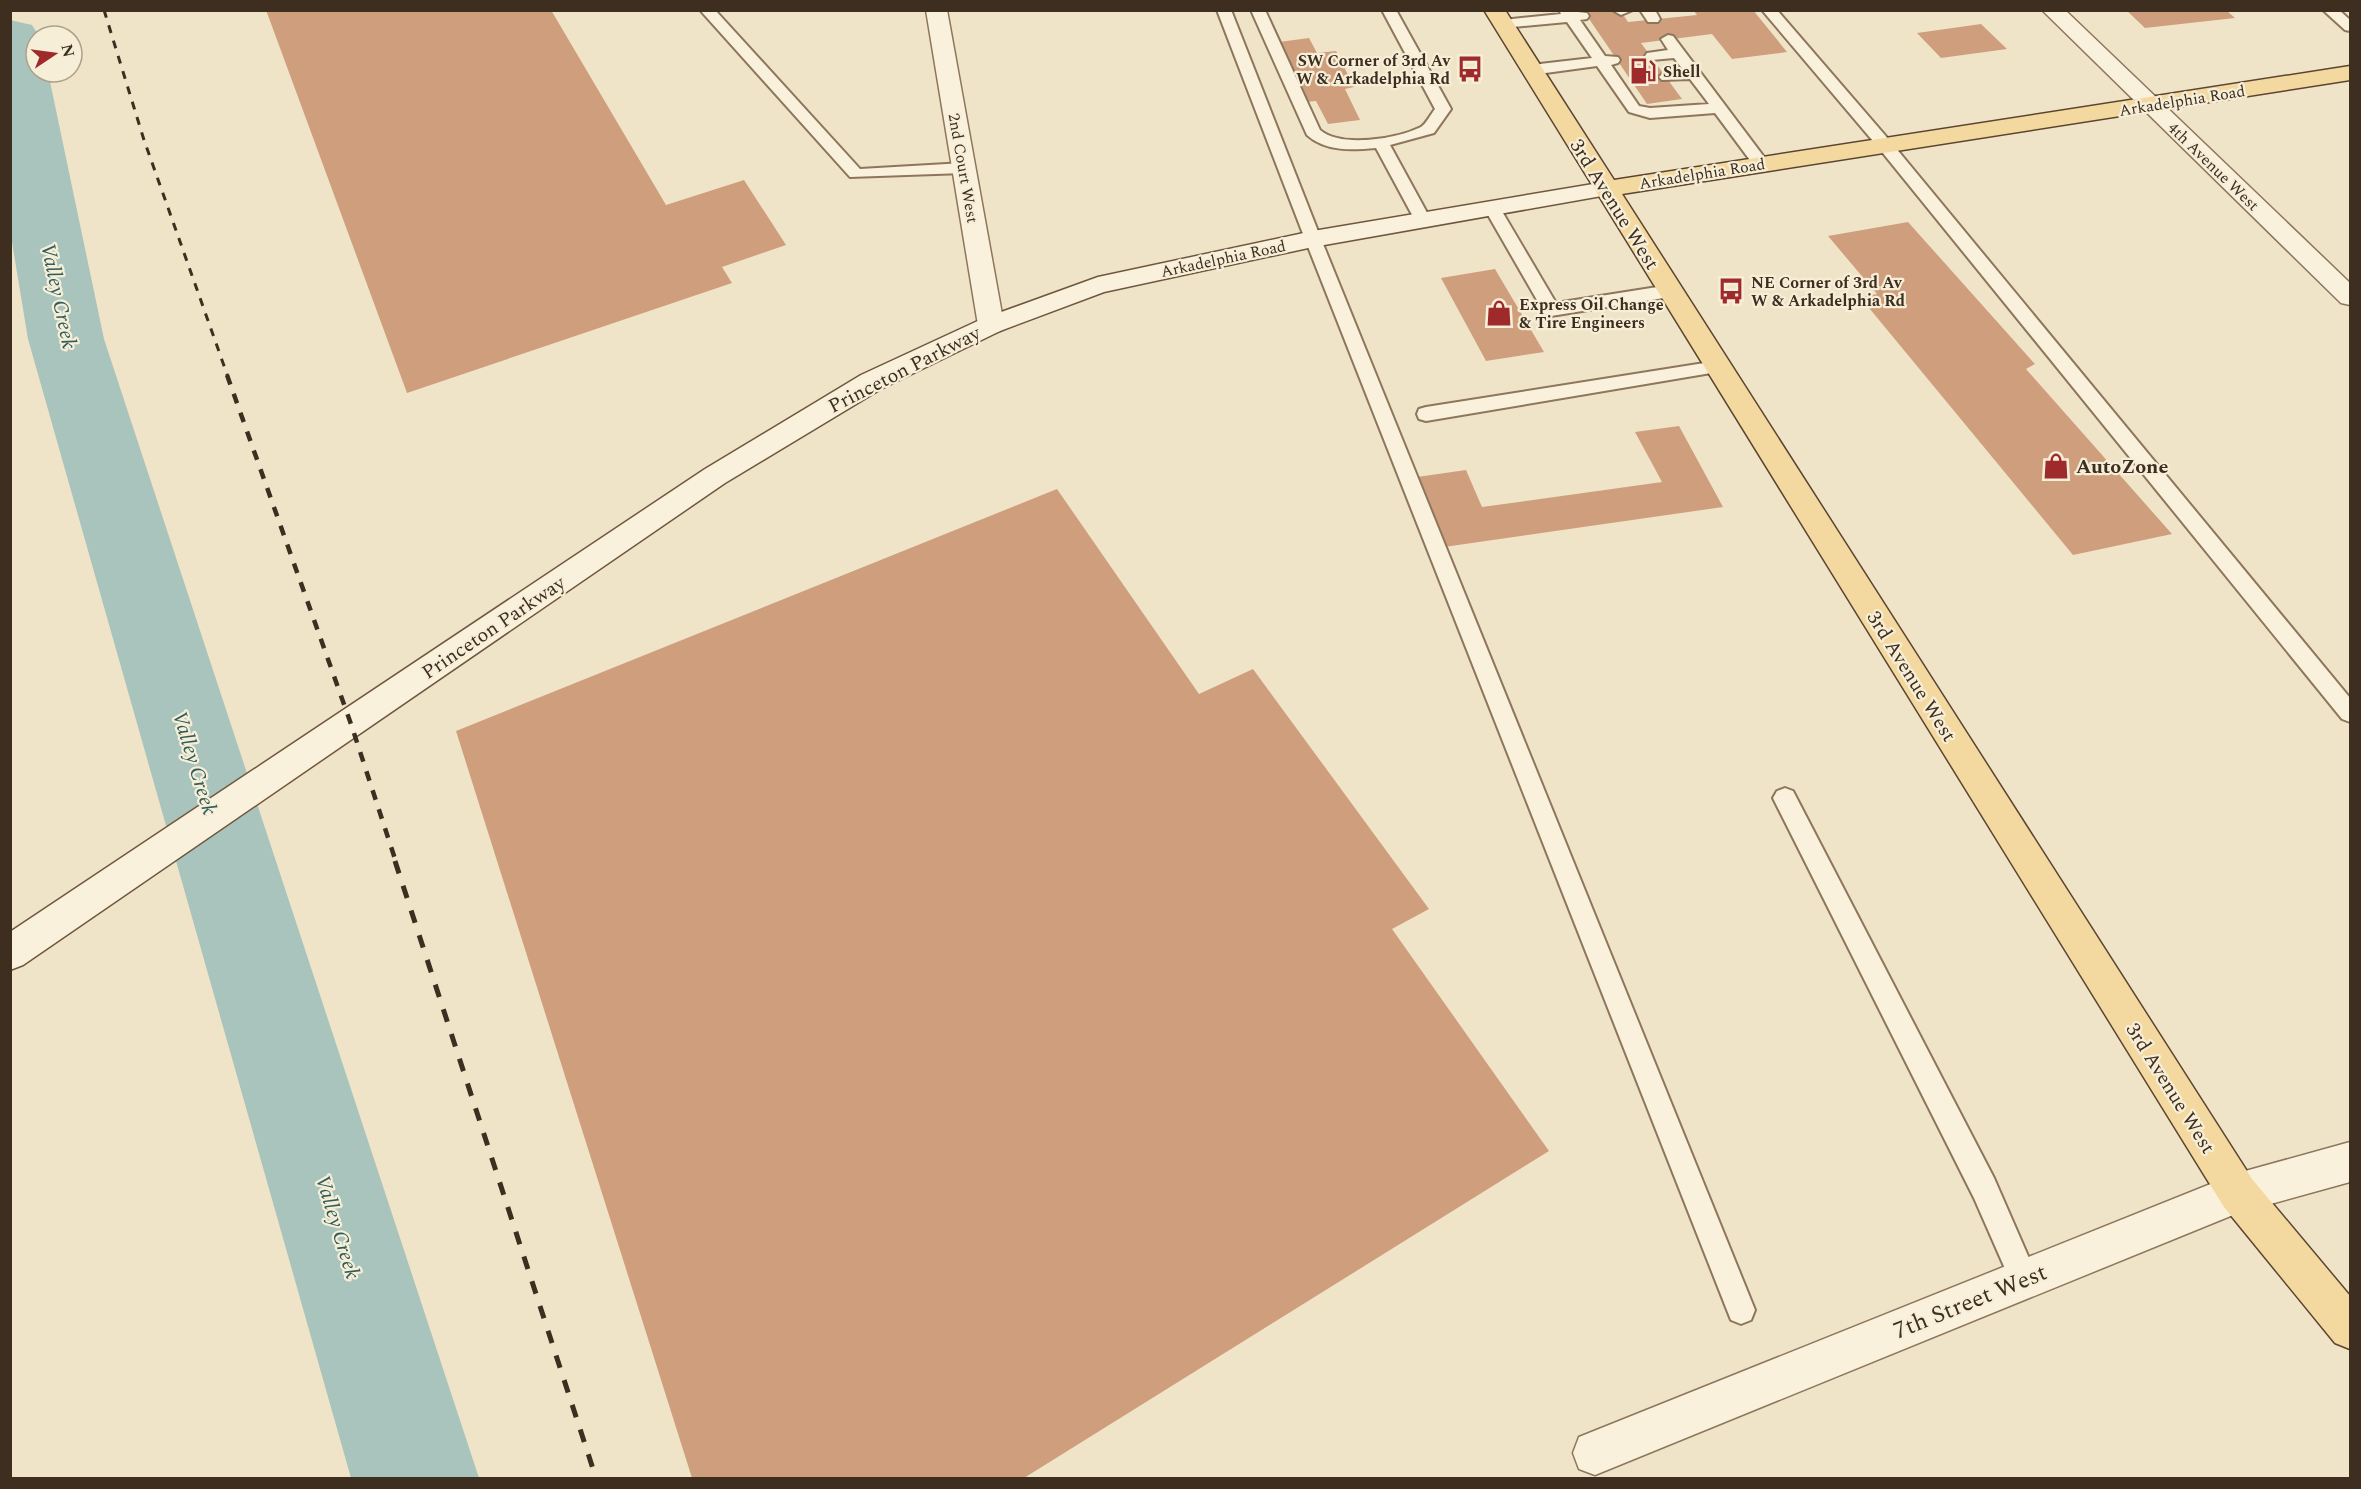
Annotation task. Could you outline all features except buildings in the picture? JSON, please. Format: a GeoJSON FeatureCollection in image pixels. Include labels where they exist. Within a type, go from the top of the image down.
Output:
{"type":"FeatureCollection","features":[{"type":"Feature","properties":{"kind":"main road","name":"3rd Avenue West"},"geometry":{"type":"LineString","coordinates":[[1498,17],[2238,1193],[2350,1328]]}},
{"type":"Feature","properties":{"kind":"main road","name":"Arkadelphia Road"},"geometry":{"type":"LineString","coordinates":[[1605,189],[2350,73]]}},
{"type":"Feature","properties":{"kind":"street","name":"2nd Court West"},"geometry":{"type":"LineString","coordinates":[[936,10],[990,325]]}},
{"type":"Feature","properties":{"kind":"street","name":"4th Avenue West"},"geometry":{"type":"LineString","coordinates":[[2052,10],[2350,297]]}},
{"type":"Feature","properties":{"kind":"street","name":"Arkadelphia Road"},"geometry":{"type":"LineString","coordinates":[[990,325],[1098,285],[1313,239],[1605,189]]}},
{"type":"Feature","properties":{"kind":"street","name":"Princeton Parkway"},"geometry":{"type":"LineString","coordinates":[[10,954],[715,476],[871,382],[990,325]]}},
{"type":"Feature","properties":{"kind":"street","name":"7th Street West"},"geometry":{"type":"LineString","coordinates":[[1595,1453],[2238,1193],[2350,1162]]}},
{"type":"Feature","properties":{"kind":"lane"},"geometry":{"type":"LineString","coordinates":[[707,10],[856,174],[964,168]]}},
{"type":"Feature","properties":{"kind":"lane"},"geometry":{"type":"LineString","coordinates":[[1224,10],[1313,239],[1742,1310]]}},
{"type":"Feature","properties":{"kind":"lane"},"geometry":{"type":"LineString","coordinates":[[1258,10],[1317,137],[1349,145],[1381,143],[1428,130],[1443,110],[1389,10]]}},
{"type":"Feature","properties":{"kind":"lane"},"geometry":{"type":"LineString","coordinates":[[1621,11],[1626,10]]}},
{"type":"Feature","properties":{"kind":"lane"},"geometry":{"type":"LineString","coordinates":[[1769,10],[1884,144],[2350,713]]}},
{"type":"Feature","properties":{"kind":"lane"},"geometry":{"type":"LineString","coordinates":[[2330,10],[2350,27]]}},
{"type":"Feature","properties":{"kind":"lane"},"geometry":{"type":"LineString","coordinates":[[1498,17],[1574,14],[1593,37],[1623,82],[1634,109],[1650,113],[1719,108]]}},
{"type":"Feature","properties":{"kind":"lane"},"geometry":{"type":"LineString","coordinates":[[1668,39],[1761,164]]}},
{"type":"Feature","properties":{"kind":"lane"},"geometry":{"type":"LineString","coordinates":[[1652,56],[1678,53]]}},
{"type":"Feature","properties":{"kind":"lane"},"geometry":{"type":"LineString","coordinates":[[1531,70],[1609,61]]}},
{"type":"Feature","properties":{"kind":"lane"},"geometry":{"type":"LineString","coordinates":[[1667,77],[1694,74]]}},
{"type":"Feature","properties":{"kind":"lane"},"geometry":{"type":"LineString","coordinates":[[1381,143],[1423,220]]}},
{"type":"Feature","properties":{"kind":"lane"},"geometry":{"type":"LineString","coordinates":[[1492,208],[1551,310],[1670,291]]}},
{"type":"Feature","properties":{"kind":"lane"},"geometry":{"type":"LineString","coordinates":[[1426,414],[1717,367]]}},
{"type":"Feature","properties":{"kind":"lane"},"geometry":{"type":"LineString","coordinates":[[1785,798],[1978,1178],[2024,1279]]}},
{"type":"Feature","properties":{"kind":"waterway","name":"Valley Creek"},"geometry":{"type":"LineString","coordinates":[[10,38],[66,339],[415,1478]]}},
{"type":"Feature","properties":{"kind":"railway"},"geometry":{"type":"LineString","coordinates":[[104,10],[144,140],[228,377]]}},
{"type":"Feature","properties":{"kind":"railway"},"geometry":{"type":"LineString","coordinates":[[227,375],[351,724],[396,862]]}},
{"type":"Feature","properties":{"kind":"railway"},"geometry":{"type":"LineString","coordinates":[[395,861],[596,1478]]}},
{"type":"Feature","properties":{"kind":"place","name":"SW Corner of 3rd Av W & Arkadelphia Rd"},"geometry":{"type":"Point","coordinates":[1470,69]}},
{"type":"Feature","properties":{"kind":"place","name":"Shell"},"geometry":{"type":"Point","coordinates":[1643,71]}},
{"type":"Feature","properties":{"kind":"place","name":"NE Corner of 3rd Av W & Arkadelphia Rd"},"geometry":{"type":"Point","coordinates":[1731,291]}},
{"type":"Feature","properties":{"kind":"place","name":"Express Oil Change & Tire Engineers"},"geometry":{"type":"Point","coordinates":[1499,313]}},
{"type":"Feature","properties":{"kind":"place","name":"AutoZone"},"geometry":{"type":"Point","coordinates":[2056,466]}}]}
